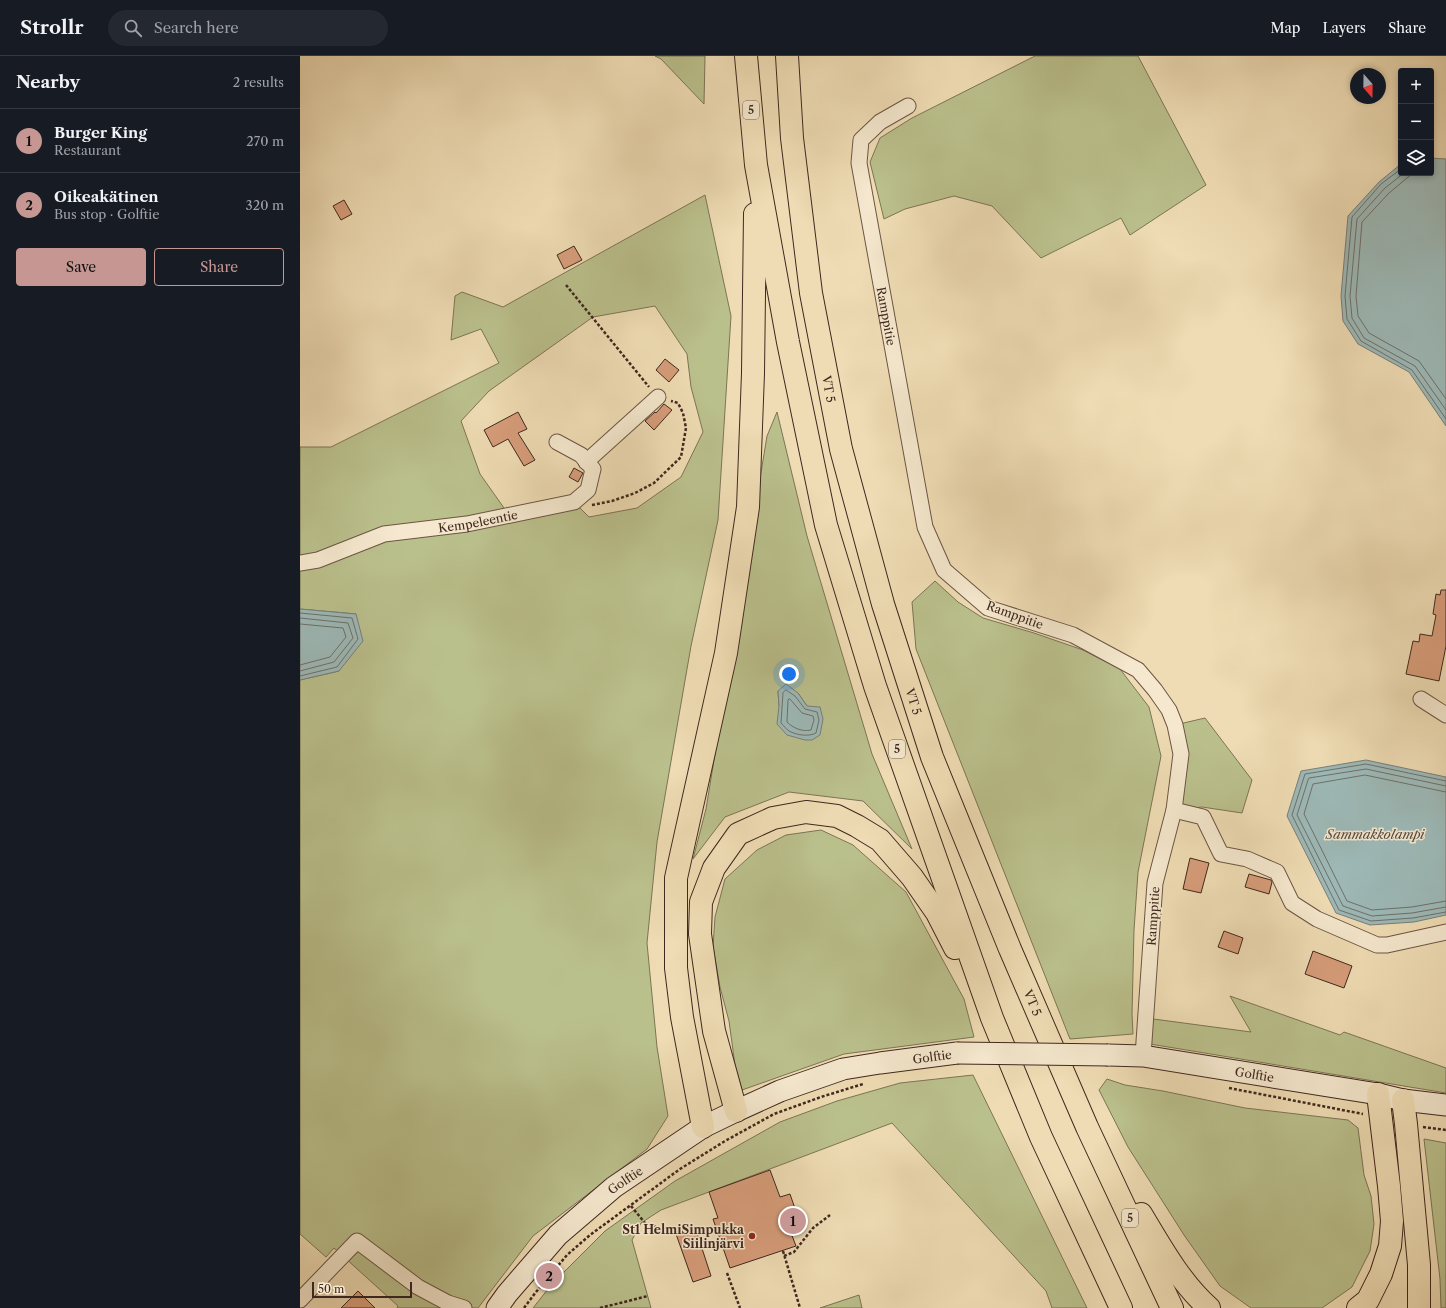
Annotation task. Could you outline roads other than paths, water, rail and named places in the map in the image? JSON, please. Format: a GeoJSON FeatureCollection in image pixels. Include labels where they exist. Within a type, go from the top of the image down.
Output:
{"type":"FeatureCollection","features":[{"type":"Feature","properties":{"kind":"highway","name":"5"},"geometry":{"type":"LineString","coordinates":[[746,56],[756,165],[788,342],[826,525],[875,686],[992,1018],[1041,1137],[1121,1308]]}},
{"type":"Feature","properties":{"kind":"highway","name":"VT 5"},"geometry":{"type":"LineString","coordinates":[[788,56],[792,138],[810,293],[841,449],[881,597],[932,757],[1010,949],[1087,1127],[1172,1308]]}},
{"type":"Feature","properties":{"kind":"highway"},"geometry":{"type":"LineString","coordinates":[[703,1127],[682,1017],[676,968],[676,878],[726,653],[748,507],[753,372],[756,165]]}},
{"type":"Feature","properties":{"kind":"highway"},"geometry":{"type":"LineString","coordinates":[[736,1111],[714,1031],[700,934],[701,902],[714,868],[738,834],[773,818],[806,812],[837,816],[880,840],[912,877],[937,913],[992,1018]]}},
{"type":"Feature","properties":{"kind":"highway"},"geometry":{"type":"LineString","coordinates":[[1358,1308],[1368,1300],[1381,1274],[1390,1246],[1392,1221],[1390,1193],[1378,1094]]}},
{"type":"Feature","properties":{"kind":"highway"},"geometry":{"type":"LineString","coordinates":[[1403,1100],[1419,1265],[1419,1308]]}},
{"type":"Feature","properties":{"kind":"highway"},"geometry":{"type":"LineString","coordinates":[[1087,1127],[1165,1252],[1195,1295],[1209,1308]]}},
{"type":"Feature","properties":{"kind":"street","name":"Ramppitie"},"geometry":{"type":"LineString","coordinates":[[908,106],[880,122],[862,140],[859,163],[925,527],[944,570],[988,608],[1073,635],[1138,670],[1169,710],[1175,725],[1181,754],[1174,810],[1155,883],[1143,1056]]}},
{"type":"Feature","properties":{"kind":"street"},"geometry":{"type":"LineString","coordinates":[[557,442],[580,455],[586,462],[658,397]]}},
{"type":"Feature","properties":{"kind":"street","name":"Kempeleentie"},"geometry":{"type":"LineString","coordinates":[[300,563],[318,560],[384,534],[467,524],[574,502],[588,490],[593,469],[586,462]]}},
{"type":"Feature","properties":{"kind":"street"},"geometry":{"type":"LineString","coordinates":[[1421,699],[1446,715]]}},
{"type":"Feature","properties":{"kind":"street"},"geometry":{"type":"LineString","coordinates":[[1174,810],[1204,817],[1222,854],[1246,859],[1277,872],[1292,903],[1317,919],[1377,945],[1387,945],[1446,932]]}},
{"type":"Feature","properties":{"kind":"street","name":"Golftie"},"geometry":{"type":"LineString","coordinates":[[497,1308],[507,1294],[558,1235],[614,1187],[703,1127],[780,1090],[843,1069],[957,1053],[1108,1054],[1143,1056],[1378,1094],[1403,1100],[1446,1105]]}},
{"type":"Feature","properties":{"kind":"street"},"geometry":{"type":"LineString","coordinates":[[300,1300],[357,1241],[418,1287],[464,1308]]}},
{"type":"Feature","properties":{"kind":"water"},"geometry":{"type":"Polygon","coordinates":[[[1434,158],[1446,159],[1446,426],[1409,372],[1358,344],[1343,321],[1341,296],[1348,216],[1379,182],[1398,166],[1398,176],[1434,176],[1434,158]]]}},
{"type":"Feature","properties":{"kind":"water"},"geometry":{"type":"Polygon","coordinates":[[[300,609],[356,614],[363,641],[339,671],[300,680],[300,609]]]}},
{"type":"Feature","properties":{"kind":"water"},"geometry":{"type":"Polygon","coordinates":[[[786,684],[798,693],[807,706],[820,707],[823,719],[820,735],[812,740],[805,740],[787,735],[777,724],[779,706],[778,691],[786,684]]]}},
{"type":"Feature","properties":{"kind":"water","name":"Sammakkolampi"},"geometry":{"type":"Polygon","coordinates":[[[1366,760],[1446,777],[1446,915],[1414,922],[1370,925],[1336,913],[1287,816],[1301,771],[1366,760]]]}},
{"type":"Feature","properties":{"kind":"place","name":"Burger King"},"geometry":{"type":"Point","coordinates":[793,1221]}},
{"type":"Feature","properties":{"kind":"place","name":"St1 HelmiSimpukka Siilinjärvi"},"geometry":{"type":"Point","coordinates":[752,1236]}},
{"type":"Feature","properties":{"kind":"place","name":"Oikeakätinen"},"geometry":{"type":"Point","coordinates":[549,1276]}}]}
